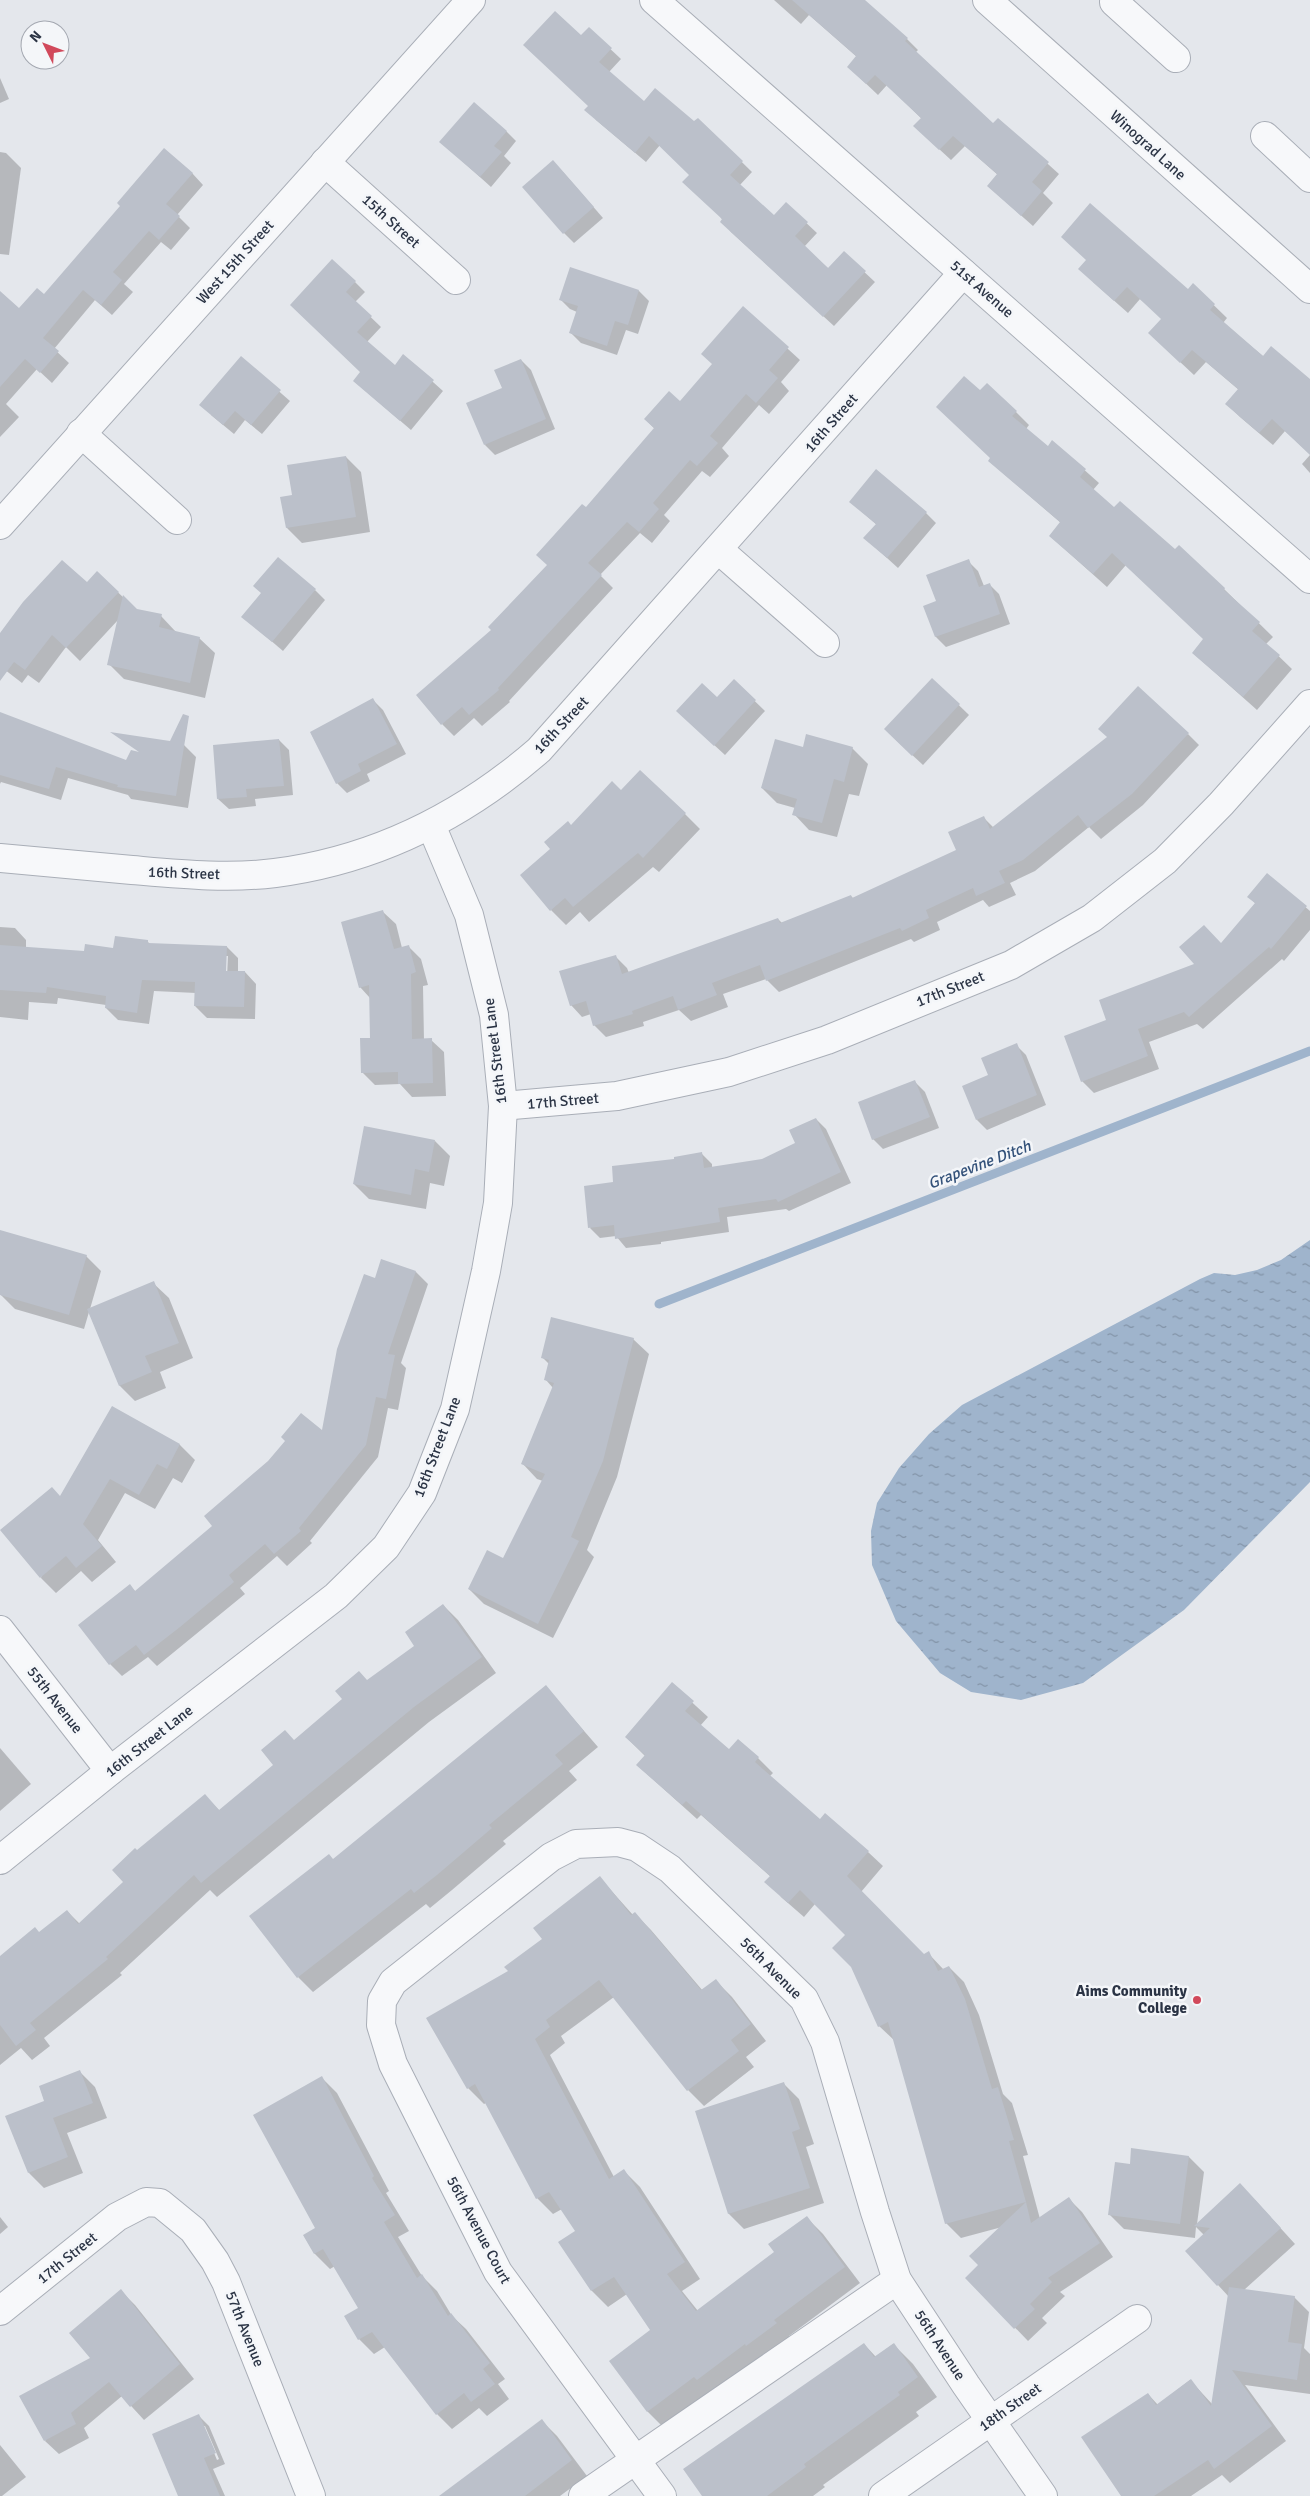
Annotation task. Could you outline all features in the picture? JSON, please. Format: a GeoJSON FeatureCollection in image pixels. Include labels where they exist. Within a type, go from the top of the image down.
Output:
{"type":"FeatureCollection","features":[{"type":"Feature","properties":{"kind":"street","name":"West 15th Street"},"geometry":{"type":"LineString","coordinates":[[0,525],[471,0]]}},
{"type":"Feature","properties":{"kind":"street","name":"51st Avenue"},"geometry":{"type":"LineString","coordinates":[[654,0],[1310,579]]}},
{"type":"Feature","properties":{"kind":"street","name":"Winograd Lane"},"geometry":{"type":"LineString","coordinates":[[987,0],[1310,289]]}},
{"type":"Feature","properties":{"kind":"street"},"geometry":{"type":"LineString","coordinates":[[1114,2],[1176,58]]}},
{"type":"Feature","properties":{"kind":"street"},"geometry":{"type":"LineString","coordinates":[[1265,136],[1310,178]]}},
{"type":"Feature","properties":{"kind":"street","name":"15th Street"},"geometry":{"type":"LineString","coordinates":[[325,162],[456,280]]}},
{"type":"Feature","properties":{"kind":"street","name":"16th Street"},"geometry":{"type":"LineString","coordinates":[[0,858],[194,876],[275,873],[355,856],[432,825],[453,814],[514,772],[538,750],[719,550],[963,273]]}},
{"type":"Feature","properties":{"kind":"street"},"geometry":{"type":"LineString","coordinates":[[81,433],[177,520]]}},
{"type":"Feature","properties":{"kind":"street"},"geometry":{"type":"LineString","coordinates":[[719,550],[825,643]]}},
{"type":"Feature","properties":{"kind":"street","name":"17th Street"},"geometry":{"type":"LineString","coordinates":[[503,1106],[617,1096],[729,1072],[827,1040],[1011,965],[1092,918],[1166,861],[1221,804],[1310,704]]}},
{"type":"Feature","properties":{"kind":"street","name":"16th Street Lane"},"geometry":{"type":"LineString","coordinates":[[0,1860],[110,1771],[336,1596],[386,1547],[422,1493],[455,1409],[486,1271],[498,1203],[503,1106],[494,1015],[469,915],[432,825]]}},
{"type":"Feature","properties":{"kind":"street","name":"55th Avenue"},"geometry":{"type":"LineString","coordinates":[[0,1630],[110,1771]]}},
{"type":"Feature","properties":{"kind":"street","name":"56th Avenue"},"geometry":{"type":"LineString","coordinates":[[388,1991],[393,1982],[551,1857],[576,1844],[618,1842],[637,1847],[670,1869],[804,1999],[826,2042],[875,2212],[898,2280],[1043,2496]]}},
{"type":"Feature","properties":{"kind":"street","name":"56th Avenue Court"},"geometry":{"type":"LineString","coordinates":[[388,1991],[382,2002],[381,2025],[393,2064],[498,2272],[662,2496]]}},
{"type":"Feature","properties":{"kind":"street","name":"57th Avenue"},"geometry":{"type":"LineString","coordinates":[[136,2207],[146,2202],[160,2204],[193,2230],[215,2261],[226,2282],[311,2496]]}},
{"type":"Feature","properties":{"kind":"street","name":"17th Street"},"geometry":{"type":"LineString","coordinates":[[0,2311],[117,2217],[136,2207]]}},
{"type":"Feature","properties":{"kind":"street"},"geometry":{"type":"LineString","coordinates":[[583,2496],[898,2280]]}},
{"type":"Feature","properties":{"kind":"street","name":"18th Street"},"geometry":{"type":"LineString","coordinates":[[883,2496],[1137,2318]]}},
{"type":"Feature","properties":{"kind":"water"},"geometry":{"type":"Polygon","coordinates":[[[1310,1240],[1310,1482],[1184,1610],[1083,1683],[1021,1700],[971,1692],[940,1673],[896,1621],[872,1565],[871,1531],[877,1503],[899,1468],[929,1434],[962,1405],[1200,1279],[1214,1273],[1235,1275],[1257,1270],[1281,1260],[1310,1240]]]}},
{"type":"Feature","properties":{"kind":"building"},"geometry":{"type":"Polygon","coordinates":[[[792,0],[865,0],[908,38],[905,41],[993,123],[998,118],[1049,162],[1032,182],[1042,191],[1021,216],[987,186],[997,174],[953,136],[939,150],[913,126],[921,118],[875,75],[866,84],[847,67],[856,56],[792,0]]]}},
{"type":"Feature","properties":{"kind":"building"},"geometry":{"type":"Polygon","coordinates":[[[555,11],[581,35],[589,27],[612,48],[599,62],[644,101],[655,88],[694,121],[698,118],[743,161],[730,175],[774,215],[786,202],[808,222],[795,236],[828,268],[844,251],[866,271],[823,317],[720,222],[722,219],[682,182],[689,175],[649,136],[635,153],[584,110],[588,106],[523,45],[555,11]]]}},
{"type":"Feature","properties":{"kind":"building"},"geometry":{"type":"Polygon","coordinates":[[[474,102],[507,131],[494,146],[502,152],[480,177],[439,142],[474,102]]]}},
{"type":"Feature","properties":{"kind":"building"},"geometry":{"type":"Polygon","coordinates":[[[164,148],[193,173],[166,204],[180,216],[159,240],[149,231],[113,272],[122,280],[101,305],[83,290],[43,338],[59,351],[40,373],[25,359],[0,387],[0,291],[19,308],[37,288],[44,294],[120,206],[117,203],[164,148]]]}},
{"type":"Feature","properties":{"kind":"building"},"geometry":{"type":"Polygon","coordinates":[[[553,160],[594,207],[563,234],[522,187],[553,160]]]}},
{"type":"Feature","properties":{"kind":"building"},"geometry":{"type":"Polygon","coordinates":[[[1090,203],[1188,289],[1193,283],[1215,304],[1210,310],[1263,356],[1271,346],[1310,379],[1310,455],[1272,419],[1259,433],[1225,404],[1238,389],[1192,350],[1180,363],[1148,333],[1161,319],[1127,287],[1114,301],[1078,269],[1086,260],[1061,237],[1090,203]]]}},
{"type":"Feature","properties":{"kind":"building"},"geometry":{"type":"Polygon","coordinates":[[[332,259],[356,281],[346,292],[372,316],[357,332],[395,365],[403,354],[434,380],[400,421],[353,381],[360,372],[290,305],[332,259]]]}},
{"type":"Feature","properties":{"kind":"building"},"geometry":{"type":"Polygon","coordinates":[[[570,267],[639,290],[628,325],[615,321],[607,346],[569,333],[578,306],[559,300],[570,267]]]}},
{"type":"Feature","properties":{"kind":"building"},"geometry":{"type":"Polygon","coordinates":[[[743,306],[789,347],[769,370],[778,378],[756,403],[746,394],[710,436],[718,443],[697,466],[690,460],[653,503],[659,509],[639,532],[627,522],[588,563],[602,575],[498,688],[499,690],[469,715],[462,707],[441,725],[416,695],[491,630],[488,627],[547,565],[536,555],[582,504],[586,507],[654,428],[644,419],[669,391],[680,401],[712,364],[701,354],[743,306]]]}},
{"type":"Feature","properties":{"kind":"building"},"geometry":{"type":"Polygon","coordinates":[[[241,356],[281,390],[251,425],[235,411],[223,425],[199,405],[241,356]]]}},
{"type":"Feature","properties":{"kind":"building"},"geometry":{"type":"Polygon","coordinates":[[[521,359],[546,419],[484,445],[466,403],[502,388],[494,370],[521,359]]]}},
{"type":"Feature","properties":{"kind":"building"},"geometry":{"type":"Polygon","coordinates":[[[964,376],[980,390],[987,383],[1017,411],[1012,416],[1048,446],[1052,440],[1086,469],[1080,477],[1114,507],[1120,501],[1175,549],[1179,545],[1225,588],[1224,590],[1260,622],[1252,631],[1280,655],[1243,697],[1192,653],[1203,639],[1112,553],[1093,574],[1049,536],[1060,522],[988,461],[990,458],[936,407],[964,376]]]}},
{"type":"Feature","properties":{"kind":"building"},"geometry":{"type":"Polygon","coordinates":[[[346,456],[356,517],[286,528],[280,497],[292,495],[287,465],[346,456]]]}},
{"type":"Feature","properties":{"kind":"building"},"geometry":{"type":"Polygon","coordinates":[[[876,469],[927,512],[887,558],[863,538],[876,524],[849,502],[876,469]]]}},
{"type":"Feature","properties":{"kind":"building"},"geometry":{"type":"Polygon","coordinates":[[[278,557],[316,589],[272,642],[241,617],[261,593],[253,586],[278,557]]]}},
{"type":"Feature","properties":{"kind":"building"},"geometry":{"type":"Polygon","coordinates":[[[969,559],[979,587],[990,583],[1000,614],[935,637],[923,606],[936,601],[926,575],[969,559]]]}},
{"type":"Feature","properties":{"kind":"building"},"geometry":{"type":"Polygon","coordinates":[[[62,560],[87,582],[97,571],[119,592],[66,648],[52,635],[25,670],[14,662],[0,681],[0,633],[23,602],[62,560]]]}},
{"type":"Feature","properties":{"kind":"building"},"geometry":{"type":"Polygon","coordinates":[[[123,595],[137,609],[162,614],[159,627],[200,637],[190,683],[107,665],[123,595]]]}},
{"type":"Feature","properties":{"kind":"building"},"geometry":{"type":"Polygon","coordinates":[[[932,678],[960,704],[912,756],[884,729],[932,678]]]}},
{"type":"Feature","properties":{"kind":"building"},"geometry":{"type":"Polygon","coordinates":[[[734,679],[756,700],[714,746],[676,711],[702,683],[717,697],[734,679]]]}},
{"type":"Feature","properties":{"kind":"building"},"geometry":{"type":"Polygon","coordinates":[[[1138,686],[1189,733],[1132,794],[1088,828],[1078,815],[1023,860],[999,871],[1005,883],[976,896],[973,888],[926,910],[929,918],[902,931],[900,928],[766,981],[760,965],[712,983],[717,995],[678,1010],[673,996],[632,1011],[633,1014],[593,1026],[586,1001],[570,1006],[559,971],[616,955],[622,974],[778,918],[780,923],[851,895],[852,898],[956,850],[948,832],[984,816],[990,829],[1107,737],[1098,729],[1138,686]]]}},
{"type":"Feature","properties":{"kind":"building"},"geometry":{"type":"Polygon","coordinates":[[[373,698],[397,744],[358,764],[361,771],[336,784],[310,732],[373,698]]]}},
{"type":"Feature","properties":{"kind":"building"},"geometry":{"type":"Polygon","coordinates":[[[0,712],[126,760],[131,750],[139,752],[110,732],[170,741],[183,714],[189,716],[176,796],[117,787],[118,785],[56,767],[49,789],[0,775],[0,712]]]}},
{"type":"Feature","properties":{"kind":"building"},"geometry":{"type":"Polygon","coordinates":[[[806,734],[853,747],[844,782],[834,779],[822,823],[792,815],[797,799],[761,788],[775,739],[803,747],[806,734]]]}},
{"type":"Feature","properties":{"kind":"building"},"geometry":{"type":"Polygon","coordinates":[[[279,739],[284,786],[246,789],[247,797],[217,799],[213,745],[279,739]]]}},
{"type":"Feature","properties":{"kind":"building"},"geometry":{"type":"Polygon","coordinates":[[[640,770],[686,813],[643,858],[638,853],[573,907],[565,898],[550,911],[520,875],[550,849],[544,842],[568,821],[571,825],[612,781],[621,790],[640,770]]]}},
{"type":"Feature","properties":{"kind":"building"},"geometry":{"type":"Polygon","coordinates":[[[1267,873],[1307,906],[1271,949],[1269,947],[1189,1017],[1184,1012],[1138,1029],[1148,1056],[1081,1082],[1064,1036],[1106,1020],[1099,1000],[1194,964],[1179,947],[1204,925],[1221,943],[1255,903],[1247,897],[1267,873]]]}},
{"type":"Feature","properties":{"kind":"building"},"geometry":{"type":"Polygon","coordinates":[[[383,910],[394,949],[409,945],[416,972],[411,974],[412,1039],[432,1038],[433,1083],[398,1084],[398,1072],[361,1073],[360,1038],[370,1038],[369,985],[359,988],[341,922],[383,910]]]}},
{"type":"Feature","properties":{"kind":"building"},"geometry":{"type":"Polygon","coordinates":[[[115,936],[148,940],[148,943],[227,946],[226,971],[245,971],[244,1007],[194,1006],[195,982],[142,980],[137,1013],[105,1008],[106,996],[47,987],[46,993],[0,990],[0,945],[84,951],[85,944],[113,948],[115,936]]]}},
{"type":"Feature","properties":{"kind":"building"},"geometry":{"type":"Polygon","coordinates":[[[1017,1043],[1037,1095],[976,1120],[962,1086],[988,1075],[981,1058],[1017,1043]]]}},
{"type":"Feature","properties":{"kind":"building"},"geometry":{"type":"Polygon","coordinates":[[[915,1080],[930,1117],[872,1140],[858,1102],[915,1080]]]}},
{"type":"Feature","properties":{"kind":"building"},"geometry":{"type":"Polygon","coordinates":[[[816,1118],[841,1172],[778,1202],[776,1199],[718,1208],[720,1222],[615,1239],[614,1225],[588,1228],[584,1186],[613,1182],[612,1166],[674,1159],[674,1157],[702,1152],[704,1168],[762,1159],[795,1143],[789,1130],[816,1118]]]}},
{"type":"Feature","properties":{"kind":"building"},"geometry":{"type":"Polygon","coordinates":[[[364,1126],[435,1140],[429,1172],[415,1169],[411,1195],[353,1184],[364,1126]]]}},
{"type":"Feature","properties":{"kind":"building"},"geometry":{"type":"Polygon","coordinates":[[[0,1230],[87,1255],[69,1315],[0,1295],[0,1230]]]}},
{"type":"Feature","properties":{"kind":"building"},"geometry":{"type":"Polygon","coordinates":[[[381,1259],[416,1271],[388,1354],[395,1355],[386,1399],[376,1397],[366,1445],[299,1528],[301,1531],[274,1554],[265,1544],[229,1575],[234,1582],[144,1655],[136,1645],[109,1665],[78,1625],[130,1584],[135,1591],[212,1526],[204,1516],[268,1461],[285,1441],[281,1437],[301,1413],[322,1430],[337,1349],[364,1274],[375,1278],[381,1259]]]}},
{"type":"Feature","properties":{"kind":"building"},"geometry":{"type":"Polygon","coordinates":[[[154,1281],[179,1343],[145,1356],[152,1372],[119,1386],[87,1309],[154,1281]]]}},
{"type":"Feature","properties":{"kind":"building"},"geometry":{"type":"Polygon","coordinates":[[[551,1317],[634,1338],[603,1461],[571,1537],[579,1541],[538,1624],[468,1589],[487,1550],[503,1558],[545,1474],[521,1464],[554,1383],[544,1380],[549,1360],[541,1358],[551,1317]]]}},
{"type":"Feature","properties":{"kind":"building"},"geometry":{"type":"Polygon","coordinates":[[[112,1406],[180,1444],[167,1469],[157,1464],[139,1495],[110,1479],[83,1524],[102,1546],[76,1568],[66,1556],[40,1578],[0,1530],[52,1487],[60,1496],[112,1406]]]}},
{"type":"Feature","properties":{"kind":"building"},"geometry":{"type":"Polygon","coordinates":[[[443,1604],[482,1657],[414,1707],[201,1883],[194,1875],[106,1957],[108,1959],[30,2023],[36,2030],[16,2046],[0,2025],[0,1956],[35,1927],[39,1932],[67,1910],[78,1924],[123,1882],[112,1870],[135,1848],[137,1850],[205,1794],[219,1810],[273,1765],[261,1750],[285,1730],[294,1740],[342,1699],[335,1691],[359,1671],[367,1680],[414,1646],[405,1632],[443,1604]]]}},
{"type":"Feature","properties":{"kind":"building"},"geometry":{"type":"Polygon","coordinates":[[[672,1682],[694,1701],[685,1711],[729,1749],[738,1739],[759,1757],[755,1762],[820,1819],[825,1813],[869,1851],[847,1876],[924,1954],[929,1951],[938,1971],[949,1966],[965,1999],[992,2089],[998,2087],[1014,2140],[1009,2141],[1026,2202],[945,2224],[888,2022],[878,2027],[851,1967],[832,1948],[845,1935],[800,1890],[788,1903],[764,1882],[770,1876],[686,1801],[682,1805],[636,1765],[645,1755],[625,1737],[672,1682]]]}},
{"type":"Feature","properties":{"kind":"building"},"geometry":{"type":"Polygon","coordinates":[[[546,1685],[584,1731],[555,1755],[563,1764],[489,1825],[492,1828],[437,1875],[414,1893],[411,1889],[297,1978],[249,1916],[329,1854],[333,1859],[546,1685]]]}},
{"type":"Feature","properties":{"kind":"building"},"geometry":{"type":"Polygon","coordinates":[[[600,1876],[631,1915],[635,1912],[701,1990],[716,1979],[751,2024],[731,2040],[739,2051],[687,2091],[599,1980],[546,2020],[550,2027],[535,2039],[609,2179],[624,2169],[685,2262],[667,2274],[696,2311],[774,2252],[768,2244],[807,2216],[845,2267],[774,2320],[777,2323],[746,2346],[745,2344],[697,2380],[694,2377],[647,2412],[609,2361],[650,2330],[614,2277],[591,2291],[558,2242],[575,2231],[549,2192],[536,2199],[475,2084],[467,2089],[426,2018],[508,1971],[504,1967],[542,1939],[533,1928],[600,1876]]]}},
{"type":"Feature","properties":{"kind":"building"},"geometry":{"type":"Polygon","coordinates":[[[80,2070],[93,2103],[53,2118],[68,2157],[28,2173],[5,2116],[44,2101],[39,2086],[80,2070]]]}},
{"type":"Feature","properties":{"kind":"building"},"geometry":{"type":"Polygon","coordinates":[[[322,2076],[374,2176],[372,2178],[395,2215],[384,2222],[417,2278],[422,2274],[448,2316],[451,2313],[490,2363],[483,2369],[495,2384],[471,2402],[464,2393],[436,2415],[372,2332],[358,2340],[344,2316],[358,2308],[323,2249],[314,2254],[303,2235],[315,2228],[253,2115],[322,2076]]]}},
{"type":"Feature","properties":{"kind":"building"},"geometry":{"type":"Polygon","coordinates":[[[784,2082],[800,2129],[792,2132],[810,2188],[728,2214],[695,2111],[784,2082]]]}},
{"type":"Feature","properties":{"kind":"building"},"geometry":{"type":"Polygon","coordinates":[[[1131,2148],[1189,2156],[1180,2224],[1108,2215],[1115,2162],[1130,2164],[1131,2148]]]}},
{"type":"Feature","properties":{"kind":"building"},"geometry":{"type":"Polygon","coordinates":[[[1240,2183],[1281,2228],[1217,2286],[1185,2251],[1210,2228],[1194,2226],[1240,2183]]]}},
{"type":"Feature","properties":{"kind":"building"},"geometry":{"type":"Polygon","coordinates":[[[1069,2197],[1100,2243],[1048,2278],[1052,2282],[1030,2304],[1035,2309],[1014,2329],[965,2278],[978,2265],[969,2256],[1026,2202],[1031,2223],[1069,2197]]]}},
{"type":"Feature","properties":{"kind":"building"},"geometry":{"type":"Polygon","coordinates":[[[1229,2287],[1295,2296],[1288,2342],[1302,2344],[1297,2380],[1232,2370],[1272,2426],[1214,2469],[1208,2460],[1154,2496],[1121,2496],[1081,2437],[1148,2393],[1156,2405],[1191,2379],[1211,2406],[1229,2287]]]}},
{"type":"Feature","properties":{"kind":"building"},"geometry":{"type":"Polygon","coordinates":[[[121,2289],[180,2364],[130,2407],[109,2382],[71,2413],[76,2424],[44,2441],[19,2396],[90,2358],[69,2333],[121,2289]]]}},
{"type":"Feature","properties":{"kind":"building"},"geometry":{"type":"Polygon","coordinates":[[[864,2343],[874,2357],[894,2343],[918,2377],[898,2392],[900,2395],[804,2464],[806,2467],[767,2496],[702,2496],[683,2469],[864,2343]]]}},
{"type":"Feature","properties":{"kind":"building"},"geometry":{"type":"Polygon","coordinates":[[[199,2414],[216,2453],[204,2458],[220,2496],[178,2496],[152,2434],[199,2414]]]}},
{"type":"Feature","properties":{"kind":"building"},"geometry":{"type":"Polygon","coordinates":[[[542,2419],[572,2460],[525,2496],[439,2496],[542,2419]]]}},
{"type":"Feature","properties":{"kind":"waterway","name":"Grapevine Ditch"},"geometry":{"type":"LineString","coordinates":[[659,1304],[1310,1051]]}},
{"type":"Feature","properties":{"kind":"place","name":"Aims Community College"},"geometry":{"type":"Point","coordinates":[1197,2000]}}]}
